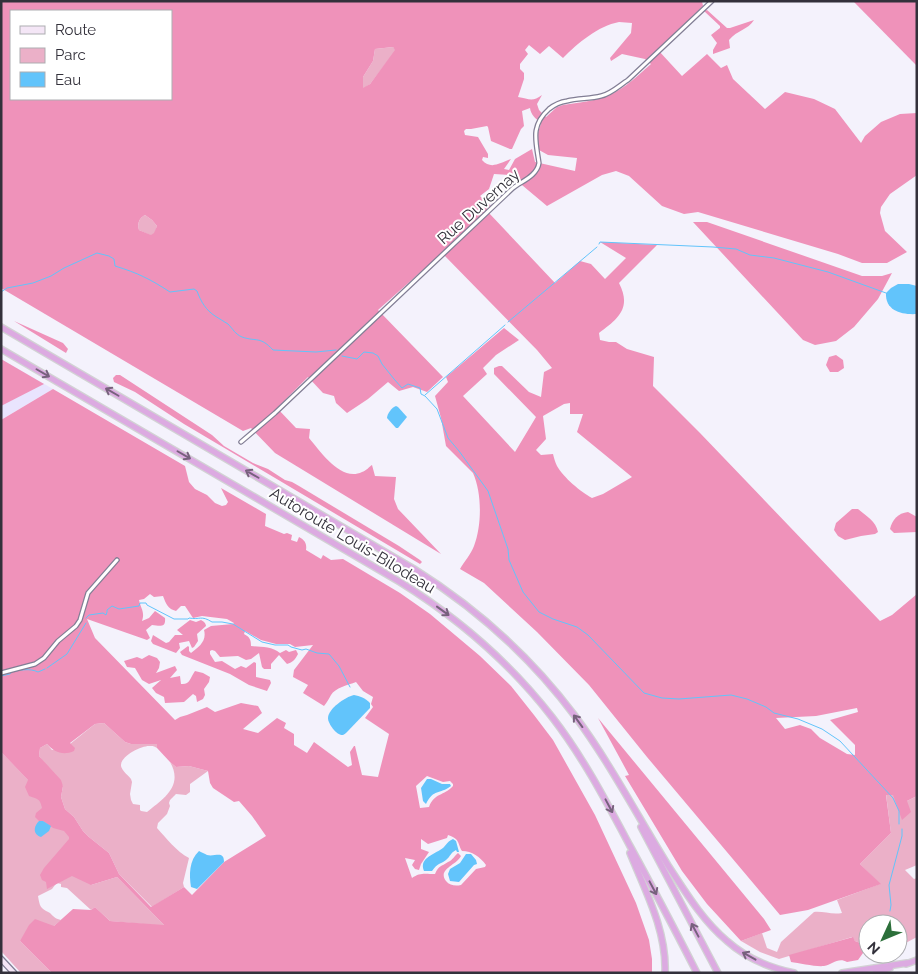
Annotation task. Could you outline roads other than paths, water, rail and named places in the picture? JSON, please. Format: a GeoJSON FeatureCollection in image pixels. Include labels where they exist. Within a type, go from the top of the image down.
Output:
{"type":"FeatureCollection","features":[{"type":"Feature","properties":{"kind":"highway","name":"Autoroute Louis-Bilodeau"},"geometry":{"type":"LineString","coordinates":[[1,327],[393,556],[456,597],[501,635],[541,675],[580,722],[615,778]]}},
{"type":"Feature","properties":{"kind":"highway","name":"Autoroute Louis-Bilodeau"},"geometry":{"type":"LineString","coordinates":[[1,349],[395,579],[457,622],[500,660],[530,690],[549,713],[584,762],[622,830]]}},
{"type":"Feature","properties":{"kind":"highway"},"geometry":{"type":"LineString","coordinates":[[615,778],[718,973]]}},
{"type":"Feature","properties":{"kind":"highway"},"geometry":{"type":"LineString","coordinates":[[615,778],[678,881],[714,928],[733,946],[752,958],[794,973]]}},
{"type":"Feature","properties":{"kind":"highway"},"geometry":{"type":"LineString","coordinates":[[622,830],[657,923],[664,953],[665,973]]}},
{"type":"Feature","properties":{"kind":"highway"},"geometry":{"type":"LineString","coordinates":[[622,830],[697,973]]}},
{"type":"Feature","properties":{"kind":"highway"},"geometry":{"type":"LineString","coordinates":[[842,973],[900,964]]}},
{"type":"Feature","properties":{"kind":"highway"},"geometry":{"type":"LineString","coordinates":[[875,973],[904,964]]}},
{"type":"Feature","properties":{"kind":"main road"},"geometry":{"type":"LineString","coordinates":[[1,959],[14,973]]}},
{"type":"Feature","properties":{"kind":"street","name":"Rue Duvernay"},"geometry":{"type":"LineString","coordinates":[[241,442],[275,413],[506,194],[534,174],[539,163],[535,130],[545,113],[553,106],[565,101],[603,96],[628,80],[712,1]]}},
{"type":"Feature","properties":{"kind":"street"},"geometry":{"type":"LineString","coordinates":[[1,673],[35,664],[44,658],[58,641],[76,626],[80,620],[88,593],[117,560]]}},
{"type":"Feature","properties":{"kind":"water"},"geometry":{"type":"Polygon","coordinates":[[[898,284],[917,286],[917,314],[900,313],[888,304],[886,293],[898,284]]]}},
{"type":"Feature","properties":{"kind":"water"},"geometry":{"type":"Polygon","coordinates":[[[396,406],[407,417],[398,428],[387,418],[390,411],[396,406]]]}},
{"type":"Feature","properties":{"kind":"water"},"geometry":{"type":"Polygon","coordinates":[[[354,695],[368,701],[370,708],[346,733],[341,735],[331,726],[328,718],[331,711],[338,704],[354,695]]]}},
{"type":"Feature","properties":{"kind":"water"},"geometry":{"type":"Polygon","coordinates":[[[427,779],[442,784],[450,784],[451,786],[434,794],[426,804],[423,801],[421,788],[427,779]]]}},
{"type":"Feature","properties":{"kind":"water"},"geometry":{"type":"Polygon","coordinates":[[[39,821],[43,821],[51,826],[49,831],[41,837],[35,832],[39,821]]]}},
{"type":"Feature","properties":{"kind":"water"},"geometry":{"type":"Polygon","coordinates":[[[453,839],[456,841],[459,852],[454,851],[448,859],[437,865],[432,871],[424,871],[423,863],[425,860],[453,839]]]}},
{"type":"Feature","properties":{"kind":"water"},"geometry":{"type":"Polygon","coordinates":[[[199,851],[207,855],[221,855],[224,858],[224,862],[197,889],[191,887],[190,873],[193,859],[199,851]]]}},
{"type":"Feature","properties":{"kind":"water"},"geometry":{"type":"Polygon","coordinates":[[[466,854],[471,854],[477,864],[459,882],[450,881],[448,874],[450,869],[460,863],[466,854]]]}},
{"type":"Feature","properties":{"kind":"waterway"},"geometry":{"type":"LineString","coordinates":[[599,244],[600,242],[736,249],[750,255],[774,258],[828,272],[886,293]]}},
{"type":"Feature","properties":{"kind":"waterway"},"geometry":{"type":"LineString","coordinates":[[508,322],[597,247]]}},
{"type":"Feature","properties":{"kind":"waterway"},"geometry":{"type":"LineString","coordinates":[[1,292],[7,288],[33,283],[51,276],[97,253],[109,256],[114,259],[115,266],[144,277],[170,292],[194,289],[209,311],[228,324],[238,334],[242,337],[261,341],[273,350],[316,352],[336,350]]}},
{"type":"Feature","properties":{"kind":"waterway"},"geometry":{"type":"LineString","coordinates":[[425,395],[505,325]]}},
{"type":"Feature","properties":{"kind":"waterway"},"geometry":{"type":"LineString","coordinates":[[342,356],[357,359],[364,352],[373,353],[378,356],[382,364],[402,388],[408,384],[420,388],[421,394],[437,409],[448,438],[488,491],[508,549],[509,560],[523,592],[539,612],[577,627],[588,635],[644,693],[662,698],[679,699],[731,695],[747,699],[766,707],[774,713],[798,719],[822,729],[840,741],[893,798],[899,811],[899,824]]}},
{"type":"Feature","properties":{"kind":"waterway"},"geometry":{"type":"LineString","coordinates":[[86,618],[89,615],[103,613],[106,615],[107,610],[112,606],[119,609],[146,603],[174,619],[203,618],[212,622],[233,624],[262,642],[288,645],[302,650],[306,649],[317,653],[329,654],[339,666],[350,687]]}},
{"type":"Feature","properties":{"kind":"waterway"},"geometry":{"type":"LineString","coordinates":[[47,668],[67,654],[86,623]]}},
{"type":"Feature","properties":{"kind":"waterway"},"geometry":{"type":"LineString","coordinates":[[1,676],[11,672],[28,670],[38,672],[45,669]]}},
{"type":"Feature","properties":{"kind":"waterway"},"geometry":{"type":"LineString","coordinates":[[890,911],[889,885],[902,836],[902,829]]}}]}
